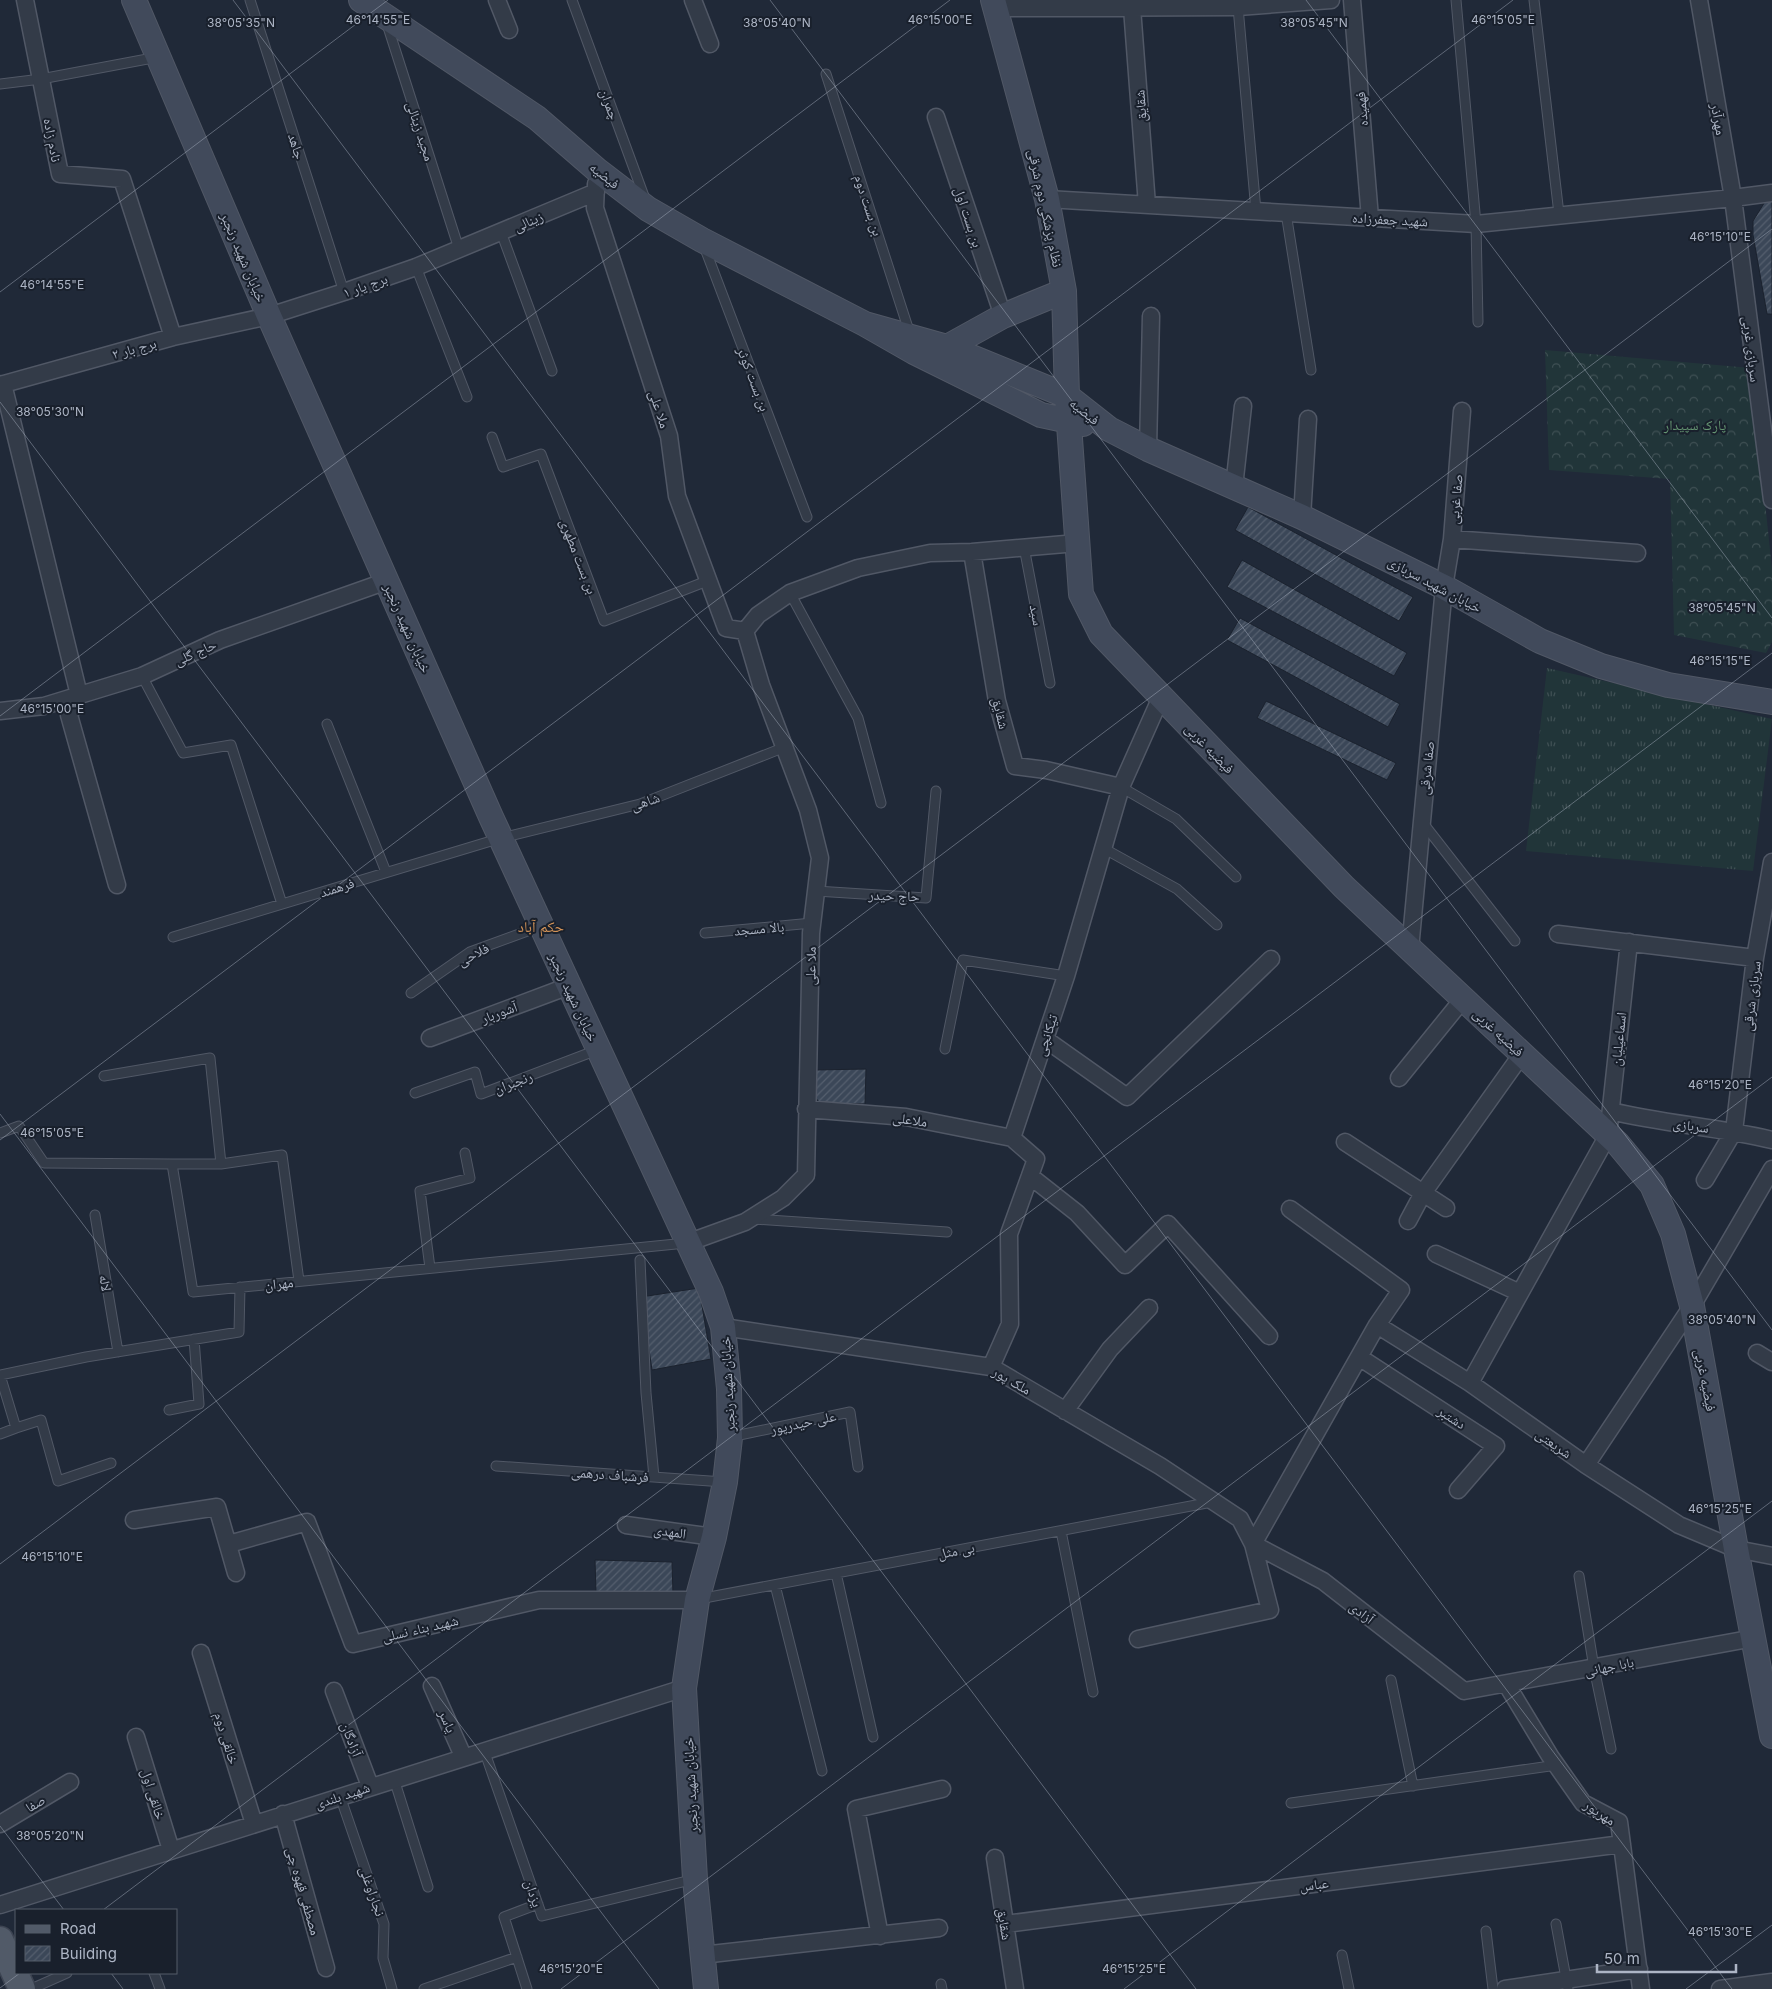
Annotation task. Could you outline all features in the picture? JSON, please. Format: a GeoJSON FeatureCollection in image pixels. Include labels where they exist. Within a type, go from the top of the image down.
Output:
{"type":"FeatureCollection","features":[{"type":"Feature","properties":{"kind":"main road"},"geometry":{"type":"LineString","coordinates":[[0,1940],[15,1973]]}},
{"type":"Feature","properties":{"kind":"main road"},"geometry":{"type":"LineString","coordinates":[[15,1974],[22,1989]]}},
{"type":"Feature","properties":{"kind":"street","name":"نادم زاده"},"geometry":{"type":"LineString","coordinates":[[26,0],[60,174],[122,179],[173,337]]}},
{"type":"Feature","properties":{"kind":"street","name":"خیابان شهید رنجبر"},"geometry":{"type":"LineString","coordinates":[[134,0],[270,316],[501,838],[710,1292],[724,1327],[729,1388],[730,1438],[725,1482],[714,1537],[697,1600],[684,1688],[695,1879],[706,1989]]}},
{"type":"Feature","properties":{"kind":"street","name":"فیضیه"},"geometry":{"type":"LineString","coordinates":[[361,0],[537,118],[597,181],[702,240],[865,324],[914,352],[1041,415],[1109,430]]}},
{"type":"Feature","properties":{"kind":"street"},"geometry":{"type":"LineString","coordinates":[[497,0],[509,30]]}},
{"type":"Feature","properties":{"kind":"street"},"geometry":{"type":"LineString","coordinates":[[693,0],[710,44]]}},
{"type":"Feature","properties":{"kind":"street"},"geometry":{"type":"LineString","coordinates":[[994,4],[1132,8],[1238,7],[1262,3],[1331,0]]}},
{"type":"Feature","properties":{"kind":"street","name":"فهمیده"},"geometry":{"type":"LineString","coordinates":[[1352,0],[1370,218]]}},
{"type":"Feature","properties":{"kind":"street","name":"مهرآذر"},"geometry":{"type":"LineString","coordinates":[[1699,0],[1733,198]]}},
{"type":"Feature","properties":{"kind":"street","name":"نظام پزشکی دوم شرقی"},"geometry":{"type":"LineString","coordinates":[[994,4],[1047,199],[1064,291],[1067,396],[1070,421]]}},
{"type":"Feature","properties":{"kind":"street","name":"شقایق"},"geometry":{"type":"LineString","coordinates":[[1132,8],[1147,204]]}},
{"type":"Feature","properties":{"kind":"street","name":"بن بست اول"},"geometry":{"type":"LineString","coordinates":[[936,117],[1003,316]]}},
{"type":"Feature","properties":{"kind":"street","name":"زینالی"},"geometry":{"type":"LineString","coordinates":[[459,249],[501,232],[597,181]]}},
{"type":"Feature","properties":{"kind":"street","name":"ملا علی"},"geometry":{"type":"LineString","coordinates":[[597,181],[595,208],[669,436],[677,496],[726,628],[746,631],[761,685],[808,810],[820,858],[812,923],[806,1109],[806,1175],[783,1198],[750,1219],[687,1243]]}},
{"type":"Feature","properties":{"kind":"street"},"geometry":{"type":"LineString","coordinates":[[1733,198],[1772,193]]}},
{"type":"Feature","properties":{"kind":"street","name":"شهید جعفرزاده"},"geometry":{"type":"LineString","coordinates":[[1047,199],[1476,224],[1558,214],[1733,198]]}},
{"type":"Feature","properties":{"kind":"street","name":"سربازی غربی"},"geometry":{"type":"LineString","coordinates":[[1733,198],[1772,500]]}},
{"type":"Feature","properties":{"kind":"street","name":"برج یار ۱"},"geometry":{"type":"LineString","coordinates":[[270,316],[416,267],[459,249]]}},
{"type":"Feature","properties":{"kind":"street"},"geometry":{"type":"LineString","coordinates":[[946,347],[1003,316],[1064,291]]}},
{"type":"Feature","properties":{"kind":"street","name":"برج بار ۲"},"geometry":{"type":"LineString","coordinates":[[2,384],[173,337],[270,316]]}},
{"type":"Feature","properties":{"kind":"street"},"geometry":{"type":"LineString","coordinates":[[1148,449],[1151,316]]}},
{"type":"Feature","properties":{"kind":"street","name":"فیضیه"},"geometry":{"type":"LineString","coordinates":[[865,324],[946,347],[1067,396],[1109,430]]}},
{"type":"Feature","properties":{"kind":"street"},"geometry":{"type":"LineString","coordinates":[[2,384],[79,695],[69,715],[118,885]]}},
{"type":"Feature","properties":{"kind":"street"},"geometry":{"type":"LineString","coordinates":[[1234,487],[1243,406]]}},
{"type":"Feature","properties":{"kind":"street","name":"صفا غربی"},"geometry":{"type":"LineString","coordinates":[[1444,587],[1452,538],[1462,411]]}},
{"type":"Feature","properties":{"kind":"street"},"geometry":{"type":"LineString","coordinates":[[1302,516],[1308,420]]}},
{"type":"Feature","properties":{"kind":"street","name":"فیضیه غربی"},"geometry":{"type":"LineString","coordinates":[[1070,421],[1081,594],[1101,634],[1344,887],[1618,1144],[1652,1185],[1673,1234],[1692,1306],[1736,1549],[1768,1695],[1772,1736]]}},
{"type":"Feature","properties":{"kind":"street","name":"خیابان شهید سربازی"},"geometry":{"type":"LineString","coordinates":[[1109,430],[1302,516],[1444,587],[1540,641],[1601,666],[1668,685],[1772,702]]}},
{"type":"Feature","properties":{"kind":"street"},"geometry":{"type":"LineString","coordinates":[[1452,538],[1637,553]]}},
{"type":"Feature","properties":{"kind":"street"},"geometry":{"type":"LineString","coordinates":[[746,631],[758,615],[790,593],[858,568],[930,553],[972,552],[1077,543]]}},
{"type":"Feature","properties":{"kind":"street","name":"شقایق"},"geometry":{"type":"LineString","coordinates":[[972,552],[997,701],[1014,766],[1046,770],[1121,788]]}},
{"type":"Feature","properties":{"kind":"street","name":"حاج گلی"},"geometry":{"type":"LineString","coordinates":[[0,711],[44,706],[142,676],[220,640],[387,581]]}},
{"type":"Feature","properties":{"kind":"street","name":"صفا شرقی"},"geometry":{"type":"LineString","coordinates":[[1410,949],[1444,587]]}},
{"type":"Feature","properties":{"kind":"street","name":"تیکانچی"},"geometry":{"type":"LineString","coordinates":[[1012,1138],[1066,976],[1121,788],[1161,697]]}},
{"type":"Feature","properties":{"kind":"street","name":"سربازی شرقی"},"geometry":{"type":"LineString","coordinates":[[1734,1131],[1755,958],[1772,862]]}},
{"type":"Feature","properties":{"kind":"street"},"geometry":{"type":"LineString","coordinates":[[1558,934],[1755,958]]}},
{"type":"Feature","properties":{"kind":"street","name":"اسماعیلیان"},"geometry":{"type":"LineString","coordinates":[[1608,1135],[1629,942]]}},
{"type":"Feature","properties":{"kind":"street"},"geometry":{"type":"LineString","coordinates":[[1045,1039],[1127,1097],[1271,960]]}},
{"type":"Feature","properties":{"kind":"street","name":"آشوربار"},"geometry":{"type":"LineString","coordinates":[[430,1038],[569,986]]}},
{"type":"Feature","properties":{"kind":"street"},"geometry":{"type":"LineString","coordinates":[[1400,1078],[1463,999]]}},
{"type":"Feature","properties":{"kind":"street"},"geometry":{"type":"LineString","coordinates":[[1408,1221],[1423,1193],[1522,1054]]}},
{"type":"Feature","properties":{"kind":"street","name":"ملاعلی"},"geometry":{"type":"LineString","coordinates":[[806,1109],[906,1117],[1012,1138]]}},
{"type":"Feature","properties":{"kind":"street","name":"سربازی"},"geometry":{"type":"LineString","coordinates":[[1611,1111],[1734,1131],[1772,1140]]}},
{"type":"Feature","properties":{"kind":"street"},"geometry":{"type":"LineString","coordinates":[[1706,1180],[1734,1131]]}},
{"type":"Feature","properties":{"kind":"street"},"geometry":{"type":"LineString","coordinates":[[1470,1383],[1608,1135]]}},
{"type":"Feature","properties":{"kind":"street"},"geometry":{"type":"LineString","coordinates":[[991,1367],[1010,1324],[1009,1234],[1036,1159],[1012,1138]]}},
{"type":"Feature","properties":{"kind":"street"},"geometry":{"type":"LineString","coordinates":[[1345,1142],[1446,1208]]}},
{"type":"Feature","properties":{"kind":"street"},"geometry":{"type":"LineString","coordinates":[[1586,1466],[1692,1306],[1772,1169]]}},
{"type":"Feature","properties":{"kind":"street"},"geometry":{"type":"LineString","coordinates":[[1030,1176],[1077,1213],[1125,1266],[1168,1224],[1269,1336]]}},
{"type":"Feature","properties":{"kind":"street"},"geometry":{"type":"LineString","coordinates":[[1253,1544],[1359,1357],[1401,1290],[1290,1209]]}},
{"type":"Feature","properties":{"kind":"street"},"geometry":{"type":"LineString","coordinates":[[1436,1254],[1520,1293]]}},
{"type":"Feature","properties":{"kind":"street"},"geometry":{"type":"LineString","coordinates":[[1065,1411],[1110,1349],[1149,1308]]}},
{"type":"Feature","properties":{"kind":"street","name":"شریعتی"},"geometry":{"type":"LineString","coordinates":[[1378,1325],[1470,1383],[1586,1466],[1679,1525],[1736,1549],[1772,1556]]}},
{"type":"Feature","properties":{"kind":"street","name":"ملک پور"},"geometry":{"type":"LineString","coordinates":[[724,1327],[991,1367],[1160,1466],[1240,1519],[1253,1544],[1270,1610],[1138,1639]]}},
{"type":"Feature","properties":{"kind":"street"},"geometry":{"type":"LineString","coordinates":[[1757,1353],[1772,1362]]}},
{"type":"Feature","properties":{"kind":"street","name":"دشتبر"},"geometry":{"type":"LineString","coordinates":[[1359,1357],[1496,1446],[1458,1490]]}},
{"type":"Feature","properties":{"kind":"street"},"geometry":{"type":"LineString","coordinates":[[134,1520],[216,1507],[229,1544],[236,1572]]}},
{"type":"Feature","properties":{"kind":"street","name":"شهید بناء نسلی"},"geometry":{"type":"LineString","coordinates":[[229,1544],[307,1522],[353,1644],[539,1600],[697,1600]]}},
{"type":"Feature","properties":{"kind":"street","name":"المهدی"},"geometry":{"type":"LineString","coordinates":[[626,1524],[714,1537]]}},
{"type":"Feature","properties":{"kind":"street","name":"آزادی"},"geometry":{"type":"LineString","coordinates":[[1253,1544],[1323,1582],[1464,1692]]}},
{"type":"Feature","properties":{"kind":"street","name":"بابا جهانی"},"geometry":{"type":"LineString","coordinates":[[1464,1692],[1754,1638]]}},
{"type":"Feature","properties":{"kind":"street","name":"خالقی دوم"},"geometry":{"type":"LineString","coordinates":[[201,1653],[254,1824]]}},
{"type":"Feature","properties":{"kind":"street","name":"مهرپور"},"geometry":{"type":"LineString","coordinates":[[1507,1685],[1583,1803],[1619,1822],[1641,1989]]}},
{"type":"Feature","properties":{"kind":"street","name":"یاسر"},"geometry":{"type":"LineString","coordinates":[[432,1686],[463,1756]]}},
{"type":"Feature","properties":{"kind":"street","name":"شهید بلندی"},"geometry":{"type":"LineString","coordinates":[[0,1905],[463,1756],[684,1688]]}},
{"type":"Feature","properties":{"kind":"street","name":"آزادگان"},"geometry":{"type":"LineString","coordinates":[[334,1691],[370,1786]]}},
{"type":"Feature","properties":{"kind":"street","name":"خالقی اول"},"geometry":{"type":"LineString","coordinates":[[136,1737],[171,1850]]}},
{"type":"Feature","properties":{"kind":"street","name":"صفا"},"geometry":{"type":"LineString","coordinates":[[0,1824],[70,1782]]}},
{"type":"Feature","properties":{"kind":"street"},"geometry":{"type":"LineString","coordinates":[[880,1936],[856,1809],[942,1789]]}},
{"type":"Feature","properties":{"kind":"street","name":"مصطفی قهوه چی"},"geometry":{"type":"LineString","coordinates":[[283,1814],[326,1968]]}},
{"type":"Feature","properties":{"kind":"street","name":"عباس"},"geometry":{"type":"LineString","coordinates":[[1006,1924],[1622,1844]]}},
{"type":"Feature","properties":{"kind":"street","name":"شقایق"},"geometry":{"type":"LineString","coordinates":[[995,1858],[1015,1989]]}},
{"type":"Feature","properties":{"kind":"street"},"geometry":{"type":"LineString","coordinates":[[702,1955],[939,1928]]}},
{"type":"Feature","properties":{"kind":"street"},"geometry":{"type":"LineString","coordinates":[[1505,1989],[1567,1984],[1639,1969]]}},
{"type":"Feature","properties":{"kind":"street"},"geometry":{"type":"LineString","coordinates":[[1720,1989],[1772,1982]]}},
{"type":"Feature","properties":{"kind":"lane","name":"جاهد"},"geometry":{"type":"LineString","coordinates":[[250,0],[344,292]]}},
{"type":"Feature","properties":{"kind":"lane","name":"چمران"},"geometry":{"type":"LineString","coordinates":[[572,0],[648,209]]}},
{"type":"Feature","properties":{"kind":"lane"},"geometry":{"type":"LineString","coordinates":[[1456,0],[1476,224],[1478,322]]}},
{"type":"Feature","properties":{"kind":"lane"},"geometry":{"type":"LineString","coordinates":[[1534,0],[1558,214]]}},
{"type":"Feature","properties":{"kind":"lane"},"geometry":{"type":"LineString","coordinates":[[1238,7],[1256,211]]}},
{"type":"Feature","properties":{"kind":"lane","name":"مجید زینالی"},"geometry":{"type":"LineString","coordinates":[[384,14],[459,249]]}},
{"type":"Feature","properties":{"kind":"lane"},"geometry":{"type":"LineString","coordinates":[[0,84],[41,79],[158,57]]}},
{"type":"Feature","properties":{"kind":"lane","name":"بن بست دوم"},"geometry":{"type":"LineString","coordinates":[[826,74],[911,337]]}},
{"type":"Feature","properties":{"kind":"lane"},"geometry":{"type":"LineString","coordinates":[[1286,213],[1311,370]]}},
{"type":"Feature","properties":{"kind":"lane"},"geometry":{"type":"LineString","coordinates":[[501,232],[552,371]]}},
{"type":"Feature","properties":{"kind":"lane","name":"بن بست کوثر"},"geometry":{"type":"LineString","coordinates":[[702,240],[806,517]]}},
{"type":"Feature","properties":{"kind":"lane"},"geometry":{"type":"LineString","coordinates":[[416,267],[467,397]]}},
{"type":"Feature","properties":{"kind":"lane","name":"بن بست مطهری"},"geometry":{"type":"LineString","coordinates":[[492,437],[503,467],[541,454],[604,621],[707,581]]}},
{"type":"Feature","properties":{"kind":"lane","name":"سید"},"geometry":{"type":"LineString","coordinates":[[1024,548],[1050,683]]}},
{"type":"Feature","properties":{"kind":"lane"},"geometry":{"type":"LineString","coordinates":[[790,593],[858,718],[881,803]]}},
{"type":"Feature","properties":{"kind":"lane"},"geometry":{"type":"LineString","coordinates":[[142,676],[183,753],[230,745],[282,904]]}},
{"type":"Feature","properties":{"kind":"lane"},"geometry":{"type":"LineString","coordinates":[[327,724],[386,872]]}},
{"type":"Feature","properties":{"kind":"lane","name":"شاهی"},"geometry":{"type":"LineString","coordinates":[[501,838],[640,804],[785,747]]}},
{"type":"Feature","properties":{"kind":"lane"},"geometry":{"type":"LineString","coordinates":[[1121,788],[1176,819],[1236,877]]}},
{"type":"Feature","properties":{"kind":"lane","name":"حاج حیدر"},"geometry":{"type":"LineString","coordinates":[[816,891],[926,898],[936,791]]}},
{"type":"Feature","properties":{"kind":"lane"},"geometry":{"type":"LineString","coordinates":[[1421,820],[1515,941]]}},
{"type":"Feature","properties":{"kind":"lane","name":"فرهمند"},"geometry":{"type":"LineString","coordinates":[[173,937],[501,838]]}},
{"type":"Feature","properties":{"kind":"lane"},"geometry":{"type":"LineString","coordinates":[[1103,848],[1177,889],[1218,925]]}},
{"type":"Feature","properties":{"kind":"lane","name":"بالا مسجد"},"geometry":{"type":"LineString","coordinates":[[706,933],[812,923]]}},
{"type":"Feature","properties":{"kind":"lane","name":"فلاحی"},"geometry":{"type":"LineString","coordinates":[[411,993],[470,952],[541,926]]}},
{"type":"Feature","properties":{"kind":"lane"},"geometry":{"type":"LineString","coordinates":[[945,1049],[963,960],[1066,976]]}},
{"type":"Feature","properties":{"kind":"lane","name":"رنجبران"},"geometry":{"type":"LineString","coordinates":[[415,1093],[474,1072],[481,1094],[598,1050]]}},
{"type":"Feature","properties":{"kind":"lane"},"geometry":{"type":"LineString","coordinates":[[104,1076],[210,1058],[221,1164]]}},
{"type":"Feature","properties":{"kind":"lane"},"geometry":{"type":"LineString","coordinates":[[0,1133],[19,1126],[44,1163],[221,1164],[282,1155],[298,1282]]}},
{"type":"Feature","properties":{"kind":"lane"},"geometry":{"type":"LineString","coordinates":[[430,1268],[420,1190],[470,1178],[466,1153]]}},
{"type":"Feature","properties":{"kind":"lane","name":"مهران"},"geometry":{"type":"LineString","coordinates":[[172,1164],[192,1292],[687,1243]]}},
{"type":"Feature","properties":{"kind":"lane","name":"لاله"},"geometry":{"type":"LineString","coordinates":[[95,1215],[118,1352]]}},
{"type":"Feature","properties":{"kind":"lane"},"geometry":{"type":"LineString","coordinates":[[750,1219],[947,1232]]}},
{"type":"Feature","properties":{"kind":"lane"},"geometry":{"type":"LineString","coordinates":[[640,1260],[646,1393],[654,1477]]}},
{"type":"Feature","properties":{"kind":"lane"},"geometry":{"type":"LineString","coordinates":[[16,1428],[0,1375],[118,1352],[239,1332],[240,1287]]}},
{"type":"Feature","properties":{"kind":"lane"},"geometry":{"type":"LineString","coordinates":[[169,1410],[199,1404],[194,1339]]}},
{"type":"Feature","properties":{"kind":"lane","name":"علی‌ حیدرپور"},"geometry":{"type":"LineString","coordinates":[[730,1438],[850,1412],[858,1467]]}},
{"type":"Feature","properties":{"kind":"lane"},"geometry":{"type":"LineString","coordinates":[[0,1434],[41,1420],[58,1481],[111,1464]]}},
{"type":"Feature","properties":{"kind":"lane","name":"فرشباف درهمی"},"geometry":{"type":"LineString","coordinates":[[496,1466],[725,1482]]}},
{"type":"Feature","properties":{"kind":"lane","name":"بی مثل"},"geometry":{"type":"LineString","coordinates":[[697,1600],[1214,1501]]}},
{"type":"Feature","properties":{"kind":"lane"},"geometry":{"type":"LineString","coordinates":[[1061,1530],[1093,1692]]}},
{"type":"Feature","properties":{"kind":"lane"},"geometry":{"type":"LineString","coordinates":[[836,1573],[873,1737]]}},
{"type":"Feature","properties":{"kind":"lane"},"geometry":{"type":"LineString","coordinates":[[1579,1576],[1594,1668],[1611,1749]]}},
{"type":"Feature","properties":{"kind":"lane"},"geometry":{"type":"LineString","coordinates":[[775,1585],[822,1771]]}},
{"type":"Feature","properties":{"kind":"lane"},"geometry":{"type":"LineString","coordinates":[[1391,1680],[1413,1786]]}},
{"type":"Feature","properties":{"kind":"lane","name":"یزدان"},"geometry":{"type":"LineString","coordinates":[[484,1750],[542,1916],[695,1879]]}},
{"type":"Feature","properties":{"kind":"lane"},"geometry":{"type":"LineString","coordinates":[[1291,1804],[1557,1765]]}},
{"type":"Feature","properties":{"kind":"lane"},"geometry":{"type":"LineString","coordinates":[[394,1779],[428,1888]]}},
{"type":"Feature","properties":{"kind":"lane","name":"نجاراوغلی"},"geometry":{"type":"LineString","coordinates":[[340,1796],[384,1924],[383,1958],[392,1989]]}},
{"type":"Feature","properties":{"kind":"lane"},"geometry":{"type":"LineString","coordinates":[[527,1989],[504,1917],[538,1904]]}},
{"type":"Feature","properties":{"kind":"lane"},"geometry":{"type":"LineString","coordinates":[[1556,1924],[1567,1984]]}},
{"type":"Feature","properties":{"kind":"lane"},"geometry":{"type":"LineString","coordinates":[[1486,1931],[1493,1989]]}},
{"type":"Feature","properties":{"kind":"lane"},"geometry":{"type":"LineString","coordinates":[[1342,1955],[1350,1989]]}},
{"type":"Feature","properties":{"kind":"lane"},"geometry":{"type":"LineString","coordinates":[[424,1989],[517,1957]]}},
{"type":"Feature","properties":{"kind":"lane"},"geometry":{"type":"LineString","coordinates":[[31,1989],[65,1974]]}},
{"type":"Feature","properties":{"kind":"lane"},"geometry":{"type":"LineString","coordinates":[[154,1974],[160,1989]]}},
{"type":"Feature","properties":{"kind":"green space","name":"پارک سپیدار"},"geometry":{"type":"Polygon","coordinates":[[[1545,350],[1751,368],[1772,569],[1772,642],[1766,653],[1674,635],[1670,479],[1549,470],[1545,350]]]}},
{"type":"Feature","properties":{"kind":"green space"},"geometry":{"type":"Polygon","coordinates":[[[1547,668],[1772,719],[1753,871],[1526,851],[1547,668]]]}},
{"type":"Feature","properties":{"kind":"building"},"geometry":{"type":"Polygon","coordinates":[[[1772,199],[1772,314],[1767,314],[1753,235],[1753,221],[1766,200],[1772,199]]]}},
{"type":"Feature","properties":{"kind":"building"},"geometry":{"type":"Polygon","coordinates":[[[1248,507],[1413,597],[1399,621],[1235,530],[1248,507]]]}},
{"type":"Feature","properties":{"kind":"building"},"geometry":{"type":"Polygon","coordinates":[[[1242,560],[1407,653],[1394,676],[1227,587],[1242,560]]]}},
{"type":"Feature","properties":{"kind":"building"},"geometry":{"type":"Polygon","coordinates":[[[1240,618],[1400,704],[1388,727],[1227,640],[1240,618]]]}},
{"type":"Feature","properties":{"kind":"building"},"geometry":{"type":"Polygon","coordinates":[[[1266,701],[1396,763],[1387,780],[1257,718],[1266,701]]]}},
{"type":"Feature","properties":{"kind":"building"},"geometry":{"type":"Polygon","coordinates":[[[866,1069],[865,1104],[820,1103],[813,1095],[815,1070],[866,1069]]]}},
{"type":"Feature","properties":{"kind":"building"},"geometry":{"type":"Polygon","coordinates":[[[699,1288],[711,1359],[652,1370],[641,1297],[699,1288]]]}},
{"type":"Feature","properties":{"kind":"building"},"geometry":{"type":"Polygon","coordinates":[[[595,1560],[672,1562],[673,1594],[596,1593],[595,1560]]]}},
{"type":"Feature","properties":{"kind":"district","name":"حکم آباد"},"geometry":{"type":"Point","coordinates":[541,926]}}]}
